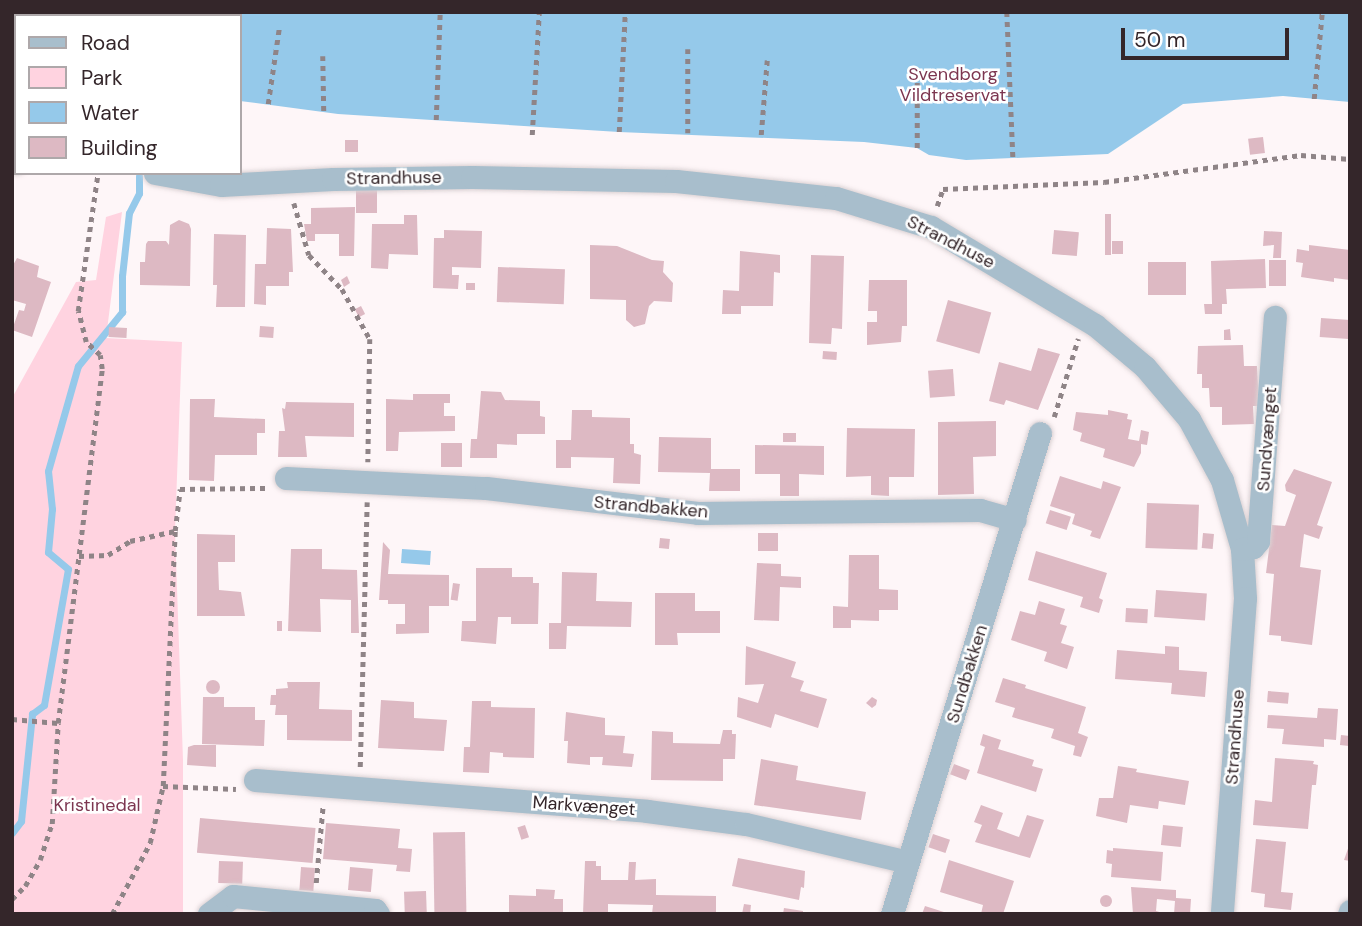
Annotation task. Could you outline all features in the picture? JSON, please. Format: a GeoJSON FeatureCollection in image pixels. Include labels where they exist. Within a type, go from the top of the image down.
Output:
{"type":"FeatureCollection","features":[{"type":"Feature","properties":{"kind":"street","name":"Strandhuse"},"geometry":{"type":"LineString","coordinates":[[166,175],[222,185],[333,179],[472,177],[676,181],[836,198],[930,227],[1085,319],[1145,367],[1189,419],[1222,480],[1242,549],[1245,598],[1222,914]]}},
{"type":"Feature","properties":{"kind":"street","name":"Sundvænget"},"geometry":{"type":"LineString","coordinates":[[1242,549],[1253,547],[1258,541],[1275,317]]}},
{"type":"Feature","properties":{"kind":"street","name":"Sundbakken"},"geometry":{"type":"LineString","coordinates":[[892,914],[1040,433]]}},
{"type":"Feature","properties":{"kind":"street","name":"Strandbakken"},"geometry":{"type":"LineString","coordinates":[[286,478],[485,488],[698,513],[980,510],[1015,520]]}},
{"type":"Feature","properties":{"kind":"street","name":"Markvænget"},"geometry":{"type":"LineString","coordinates":[[255,780],[660,813],[746,824],[908,862]]}},
{"type":"Feature","properties":{"kind":"street"},"geometry":{"type":"LineString","coordinates":[[209,914],[233,896],[375,910],[378,914]]}},
{"type":"Feature","properties":{"kind":"path"},"geometry":{"type":"LineString","coordinates":[[436,120],[440,12]]}},
{"type":"Feature","properties":{"kind":"path"},"geometry":{"type":"LineString","coordinates":[[532,135],[539,12]]}},
{"type":"Feature","properties":{"kind":"path"},"geometry":{"type":"LineString","coordinates":[[620,132],[625,12]]}},
{"type":"Feature","properties":{"kind":"path"},"geometry":{"type":"LineString","coordinates":[[1007,12],[1013,157]]}},
{"type":"Feature","properties":{"kind":"path"},"geometry":{"type":"LineString","coordinates":[[1314,99],[1322,12]]}},
{"type":"Feature","properties":{"kind":"path"},"geometry":{"type":"LineString","coordinates":[[268,104],[279,29]]}},
{"type":"Feature","properties":{"kind":"path"},"geometry":{"type":"LineString","coordinates":[[688,49],[688,133]]}},
{"type":"Feature","properties":{"kind":"path"},"geometry":{"type":"LineString","coordinates":[[323,57],[324,113]]}},
{"type":"Feature","properties":{"kind":"path"},"geometry":{"type":"LineString","coordinates":[[761,135],[767,60]]}},
{"type":"Feature","properties":{"kind":"path"},"geometry":{"type":"LineString","coordinates":[[917,82],[917,148]]}},
{"type":"Feature","properties":{"kind":"path"},"geometry":{"type":"LineString","coordinates":[[930,227],[943,189],[1104,182],[1301,155],[1350,159]]}},
{"type":"Feature","properties":{"kind":"path"},"geometry":{"type":"LineString","coordinates":[[12,898],[25,887],[48,841],[58,723],[102,369],[100,355],[86,342],[78,311],[98,175]]}},
{"type":"Feature","properties":{"kind":"path"},"geometry":{"type":"LineString","coordinates":[[1040,433],[1052,424],[1085,319]]}},
{"type":"Feature","properties":{"kind":"path"},"geometry":{"type":"LineString","coordinates":[[111,914],[150,843],[163,786],[175,531],[180,489],[263,490],[286,478]]}},
{"type":"Feature","properties":{"kind":"path"},"geometry":{"type":"LineString","coordinates":[[79,556],[108,555],[130,541],[175,531]]}},
{"type":"Feature","properties":{"kind":"path"},"geometry":{"type":"LineString","coordinates":[[12,719],[58,723]]}},
{"type":"Feature","properties":{"kind":"path"},"geometry":{"type":"LineString","coordinates":[[163,786],[235,789],[255,780]]}},
{"type":"Feature","properties":{"kind":"path"},"geometry":{"type":"LineString","coordinates":[[314,904],[325,786]]}},
{"type":"Feature","properties":{"kind":"green space","name":"Kristinedal"},"geometry":{"type":"Polygon","coordinates":[[[122,212],[106,338],[182,342],[175,531],[183,760],[183,914],[12,914],[12,398],[76,282],[96,280],[106,217],[122,212]]]}},
{"type":"Feature","properties":{"kind":"water","name":"Svendborg Vildtreservat"},"geometry":{"type":"Polygon","coordinates":[[[12,12],[1350,12],[1350,102],[1283,96],[1183,104],[1108,154],[966,160],[929,155],[917,148],[864,142],[619,132],[338,114],[242,101],[242,14],[14,14],[12,92],[12,12]]]}},
{"type":"Feature","properties":{"kind":"water"},"geometry":{"type":"Polygon","coordinates":[[[402,549],[431,551],[430,565],[401,563],[402,549]]]}},
{"type":"Feature","properties":{"kind":"building"},"geometry":{"type":"Polygon","coordinates":[[[1263,137],[1265,153],[1250,155],[1248,139],[1263,137]]]}},
{"type":"Feature","properties":{"kind":"building"},"geometry":{"type":"Polygon","coordinates":[[[345,140],[358,140],[358,152],[345,152],[345,140]]]}},
{"type":"Feature","properties":{"kind":"building"},"geometry":{"type":"Polygon","coordinates":[[[356,188],[377,188],[377,213],[356,213],[356,188]]]}},
{"type":"Feature","properties":{"kind":"building"},"geometry":{"type":"Polygon","coordinates":[[[355,207],[354,256],[339,256],[339,234],[315,234],[315,241],[307,241],[304,224],[311,224],[311,208],[355,207]]]}},
{"type":"Feature","properties":{"kind":"building"},"geometry":{"type":"Polygon","coordinates":[[[1105,214],[1111,214],[1111,255],[1105,255],[1105,214]]]}},
{"type":"Feature","properties":{"kind":"building"},"geometry":{"type":"Polygon","coordinates":[[[404,215],[417,215],[418,255],[389,254],[388,269],[371,268],[372,224],[404,224],[404,215]]]}},
{"type":"Feature","properties":{"kind":"building"},"geometry":{"type":"Polygon","coordinates":[[[179,220],[189,224],[191,229],[190,286],[140,285],[140,262],[145,262],[146,244],[148,241],[166,241],[169,245],[170,225],[179,220]]]}},
{"type":"Feature","properties":{"kind":"building"},"geometry":{"type":"Polygon","coordinates":[[[267,228],[291,229],[293,272],[289,272],[289,286],[266,286],[266,305],[254,304],[255,264],[266,264],[267,228]]]}},
{"type":"Feature","properties":{"kind":"building"},"geometry":{"type":"Polygon","coordinates":[[[444,230],[482,231],[481,268],[452,267],[452,275],[459,275],[458,289],[433,288],[434,238],[444,238],[444,230]]]}},
{"type":"Feature","properties":{"kind":"building"},"geometry":{"type":"Polygon","coordinates":[[[1054,230],[1079,232],[1077,256],[1052,254],[1054,230]]]}},
{"type":"Feature","properties":{"kind":"building"},"geometry":{"type":"Polygon","coordinates":[[[1264,231],[1282,232],[1281,258],[1273,258],[1274,245],[1263,246],[1264,231]]]}},
{"type":"Feature","properties":{"kind":"building"},"geometry":{"type":"Polygon","coordinates":[[[214,234],[246,235],[245,307],[216,307],[217,285],[213,285],[214,234]]]}},
{"type":"Feature","properties":{"kind":"building"},"geometry":{"type":"Polygon","coordinates":[[[1112,241],[1123,241],[1123,254],[1112,254],[1112,241]]]}},
{"type":"Feature","properties":{"kind":"building"},"geometry":{"type":"Polygon","coordinates":[[[590,245],[617,246],[652,260],[664,261],[663,272],[673,283],[672,302],[654,301],[649,306],[645,324],[634,327],[626,320],[626,300],[590,299],[590,245]]]}},
{"type":"Feature","properties":{"kind":"building"},"geometry":{"type":"Polygon","coordinates":[[[1309,245],[1350,250],[1350,280],[1334,278],[1334,282],[1301,277],[1303,263],[1296,262],[1297,249],[1309,251],[1309,245]]]}},
{"type":"Feature","properties":{"kind":"building"},"geometry":{"type":"Polygon","coordinates":[[[740,251],[780,255],[780,273],[774,272],[773,306],[741,306],[741,314],[722,314],[723,290],[739,291],[740,251]]]}},
{"type":"Feature","properties":{"kind":"building"},"geometry":{"type":"Polygon","coordinates":[[[811,255],[844,256],[842,329],[832,328],[831,344],[809,343],[811,255]]]}},
{"type":"Feature","properties":{"kind":"building"},"geometry":{"type":"Polygon","coordinates":[[[17,258],[39,266],[37,277],[51,282],[32,337],[12,330],[19,310],[24,311],[26,304],[12,300],[12,267],[17,258]]]}},
{"type":"Feature","properties":{"kind":"building"},"geometry":{"type":"Polygon","coordinates":[[[1265,259],[1266,288],[1226,289],[1227,304],[1222,304],[1222,314],[1205,314],[1204,304],[1212,304],[1211,261],[1265,259]]]}},
{"type":"Feature","properties":{"kind":"building"},"geometry":{"type":"Polygon","coordinates":[[[1269,260],[1286,260],[1286,286],[1269,286],[1269,260]]]}},
{"type":"Feature","properties":{"kind":"building"},"geometry":{"type":"Polygon","coordinates":[[[1148,262],[1186,262],[1186,295],[1148,295],[1148,262]]]}},
{"type":"Feature","properties":{"kind":"building"},"geometry":{"type":"Polygon","coordinates":[[[498,267],[565,269],[564,304],[497,302],[498,267]]]}},
{"type":"Feature","properties":{"kind":"building"},"geometry":{"type":"Polygon","coordinates":[[[347,276],[350,283],[344,287],[341,280],[347,276]]]}},
{"type":"Feature","properties":{"kind":"building"},"geometry":{"type":"Polygon","coordinates":[[[869,280],[907,280],[907,326],[902,326],[901,342],[867,345],[867,322],[877,322],[877,311],[868,311],[869,280]]]}},
{"type":"Feature","properties":{"kind":"building"},"geometry":{"type":"Polygon","coordinates":[[[466,283],[475,283],[475,290],[466,290],[466,283]]]}},
{"type":"Feature","properties":{"kind":"building"},"geometry":{"type":"Polygon","coordinates":[[[948,300],[991,312],[979,354],[936,341],[948,300]]]}},
{"type":"Feature","properties":{"kind":"building"},"geometry":{"type":"Polygon","coordinates":[[[361,306],[365,314],[359,317],[355,309],[361,306]]]}},
{"type":"Feature","properties":{"kind":"building"},"geometry":{"type":"Polygon","coordinates":[[[1321,318],[1350,320],[1349,339],[1320,337],[1321,318]]]}},
{"type":"Feature","properties":{"kind":"building"},"geometry":{"type":"Polygon","coordinates":[[[260,326],[274,327],[273,338],[259,337],[260,326]]]}},
{"type":"Feature","properties":{"kind":"building"},"geometry":{"type":"Polygon","coordinates":[[[109,327],[127,328],[126,338],[108,337],[109,327]]]}},
{"type":"Feature","properties":{"kind":"building"},"geometry":{"type":"Polygon","coordinates":[[[1230,329],[1231,340],[1224,340],[1224,330],[1230,329]]]}},
{"type":"Feature","properties":{"kind":"building"},"geometry":{"type":"Polygon","coordinates":[[[1243,345],[1244,366],[1257,366],[1259,406],[1253,406],[1254,424],[1222,425],[1222,407],[1210,407],[1209,388],[1202,388],[1202,374],[1197,374],[1198,346],[1243,345]]]}},
{"type":"Feature","properties":{"kind":"building"},"geometry":{"type":"Polygon","coordinates":[[[1038,348],[1060,354],[1038,410],[1006,400],[1004,405],[989,401],[999,362],[1031,371],[1038,348]]]}},
{"type":"Feature","properties":{"kind":"building"},"geometry":{"type":"Polygon","coordinates":[[[823,351],[837,352],[836,360],[822,359],[823,351]]]}},
{"type":"Feature","properties":{"kind":"building"},"geometry":{"type":"Polygon","coordinates":[[[953,369],[955,396],[930,398],[928,371],[953,369]]]}},
{"type":"Feature","properties":{"kind":"building"},"geometry":{"type":"Polygon","coordinates":[[[481,391],[501,392],[505,400],[540,401],[540,416],[545,417],[545,434],[517,434],[517,445],[497,444],[497,458],[470,458],[471,439],[477,439],[481,391]]]}},
{"type":"Feature","properties":{"kind":"building"},"geometry":{"type":"Polygon","coordinates":[[[413,394],[450,394],[450,403],[444,403],[444,416],[455,416],[455,431],[399,432],[398,451],[386,451],[386,399],[413,400],[413,394]]]}},
{"type":"Feature","properties":{"kind":"building"},"geometry":{"type":"Polygon","coordinates":[[[190,399],[215,399],[214,417],[265,419],[265,433],[257,433],[257,455],[215,455],[214,481],[189,480],[190,399]]]}},
{"type":"Feature","properties":{"kind":"building"},"geometry":{"type":"Polygon","coordinates":[[[286,402],[354,403],[354,437],[305,436],[307,457],[278,457],[279,431],[285,431],[282,408],[285,409],[286,402]]]}},
{"type":"Feature","properties":{"kind":"building"},"geometry":{"type":"Polygon","coordinates":[[[572,410],[592,410],[592,417],[630,418],[630,444],[634,444],[634,453],[641,455],[640,484],[613,483],[614,458],[571,457],[571,468],[556,468],[556,440],[571,440],[572,410]]]}},
{"type":"Feature","properties":{"kind":"building"},"geometry":{"type":"Polygon","coordinates":[[[1108,410],[1128,414],[1127,419],[1132,420],[1128,439],[1139,441],[1141,430],[1149,432],[1147,445],[1141,444],[1141,453],[1134,467],[1103,457],[1105,449],[1080,441],[1082,433],[1073,430],[1076,412],[1108,415],[1108,410]]]}},
{"type":"Feature","properties":{"kind":"building"},"geometry":{"type":"Polygon","coordinates":[[[996,421],[996,456],[973,457],[974,494],[938,495],[938,422],[996,421]]]}},
{"type":"Feature","properties":{"kind":"building"},"geometry":{"type":"Polygon","coordinates":[[[847,428],[915,429],[914,477],[889,477],[889,496],[871,495],[871,476],[846,477],[847,428]]]}},
{"type":"Feature","properties":{"kind":"building"},"geometry":{"type":"Polygon","coordinates":[[[783,433],[796,433],[796,442],[783,442],[783,433]]]}},
{"type":"Feature","properties":{"kind":"building"},"geometry":{"type":"Polygon","coordinates":[[[659,437],[711,438],[711,469],[740,469],[740,491],[709,491],[710,473],[658,472],[659,437]]]}},
{"type":"Feature","properties":{"kind":"building"},"geometry":{"type":"Polygon","coordinates":[[[441,443],[462,443],[462,467],[441,467],[441,443]]]}},
{"type":"Feature","properties":{"kind":"building"},"geometry":{"type":"Polygon","coordinates":[[[755,445],[824,446],[824,475],[799,474],[799,496],[780,496],[780,474],[755,474],[755,445]]]}},
{"type":"Feature","properties":{"kind":"building"},"geometry":{"type":"Polygon","coordinates":[[[1294,469],[1332,482],[1317,525],[1323,527],[1319,539],[1304,534],[1300,567],[1321,570],[1312,645],[1281,641],[1281,636],[1269,635],[1274,574],[1266,573],[1272,525],[1285,526],[1296,495],[1286,491],[1285,485],[1294,469]]]}},
{"type":"Feature","properties":{"kind":"building"},"geometry":{"type":"Polygon","coordinates":[[[1060,476],[1101,489],[1103,481],[1121,487],[1100,539],[1090,536],[1092,531],[1072,524],[1075,514],[1050,506],[1060,476]]]}},
{"type":"Feature","properties":{"kind":"building"},"geometry":{"type":"Polygon","coordinates":[[[1147,503],[1199,505],[1197,550],[1145,548],[1147,503]]]}},
{"type":"Feature","properties":{"kind":"building"},"geometry":{"type":"Polygon","coordinates":[[[1050,510],[1071,517],[1067,530],[1046,523],[1050,510]]]}},
{"type":"Feature","properties":{"kind":"building"},"geometry":{"type":"Polygon","coordinates":[[[758,533],[778,533],[778,551],[758,551],[758,533]]]}},
{"type":"Feature","properties":{"kind":"building"},"geometry":{"type":"Polygon","coordinates":[[[1203,533],[1214,534],[1213,549],[1202,548],[1203,533]]]}},
{"type":"Feature","properties":{"kind":"building"},"geometry":{"type":"Polygon","coordinates":[[[197,534],[235,535],[235,562],[218,562],[219,590],[241,592],[245,616],[197,616],[197,534]]]}},
{"type":"Feature","properties":{"kind":"building"},"geometry":{"type":"Polygon","coordinates":[[[660,538],[670,539],[669,549],[659,548],[660,538]]]}},
{"type":"Feature","properties":{"kind":"building"},"geometry":{"type":"Polygon","coordinates":[[[383,542],[390,550],[388,574],[449,575],[449,606],[429,606],[429,633],[396,634],[396,624],[405,624],[405,604],[388,604],[388,600],[379,600],[383,542]]]}},
{"type":"Feature","properties":{"kind":"building"},"geometry":{"type":"Polygon","coordinates":[[[291,549],[322,549],[322,569],[357,570],[359,633],[351,633],[351,600],[320,599],[321,632],[288,631],[291,549]]]}},
{"type":"Feature","properties":{"kind":"building"},"geometry":{"type":"Polygon","coordinates":[[[1036,551],[1107,573],[1099,598],[1103,600],[1099,613],[1080,607],[1083,597],[1028,580],[1036,551]]]}},
{"type":"Feature","properties":{"kind":"building"},"geometry":{"type":"Polygon","coordinates":[[[849,555],[879,555],[879,589],[898,590],[898,610],[879,610],[879,621],[851,620],[851,628],[833,628],[833,606],[848,607],[849,555]]]}},
{"type":"Feature","properties":{"kind":"building"},"geometry":{"type":"Polygon","coordinates":[[[757,563],[781,564],[781,576],[801,577],[801,588],[780,587],[779,621],[754,620],[757,563]]]}},
{"type":"Feature","properties":{"kind":"building"},"geometry":{"type":"Polygon","coordinates":[[[476,568],[512,568],[512,577],[533,577],[533,583],[539,583],[538,624],[511,624],[511,617],[498,617],[496,644],[461,641],[462,621],[476,621],[476,568]]]}},
{"type":"Feature","properties":{"kind":"building"},"geometry":{"type":"Polygon","coordinates":[[[562,572],[597,573],[596,601],[632,602],[631,627],[567,626],[566,649],[549,649],[549,623],[561,623],[562,572]]]}},
{"type":"Feature","properties":{"kind":"building"},"geometry":{"type":"Polygon","coordinates":[[[453,583],[460,584],[458,601],[451,600],[453,583]]]}},
{"type":"Feature","properties":{"kind":"building"},"geometry":{"type":"Polygon","coordinates":[[[1156,590],[1207,594],[1205,620],[1154,617],[1156,590]]]}},
{"type":"Feature","properties":{"kind":"building"},"geometry":{"type":"Polygon","coordinates":[[[655,593],[695,593],[695,611],[720,611],[720,633],[677,633],[678,645],[655,645],[655,593]]]}},
{"type":"Feature","properties":{"kind":"building"},"geometry":{"type":"Polygon","coordinates":[[[1039,601],[1065,609],[1060,624],[1067,626],[1061,643],[1074,647],[1067,669],[1044,661],[1047,652],[1011,640],[1020,611],[1035,615],[1039,601]]]}},
{"type":"Feature","properties":{"kind":"building"},"geometry":{"type":"Polygon","coordinates":[[[1126,608],[1148,609],[1147,623],[1125,622],[1126,608]]]}},
{"type":"Feature","properties":{"kind":"building"},"geometry":{"type":"Polygon","coordinates":[[[277,621],[282,621],[282,631],[277,631],[277,621]]]}},
{"type":"Feature","properties":{"kind":"building"},"geometry":{"type":"Polygon","coordinates":[[[746,646],[796,662],[791,677],[804,681],[800,691],[827,699],[818,728],[775,714],[771,728],[737,717],[738,697],[758,703],[764,684],[745,685],[746,646]]]}},
{"type":"Feature","properties":{"kind":"building"},"geometry":{"type":"Polygon","coordinates":[[[1165,646],[1179,647],[1179,670],[1207,672],[1205,697],[1171,694],[1172,683],[1115,679],[1117,650],[1165,654],[1165,646]]]}},
{"type":"Feature","properties":{"kind":"building"},"geometry":{"type":"Polygon","coordinates":[[[1003,678],[1026,685],[1025,688],[1086,707],[1078,733],[1088,737],[1081,757],[1073,755],[1075,746],[1051,738],[1054,729],[1012,717],[1015,708],[995,702],[1003,678]]]}},
{"type":"Feature","properties":{"kind":"building"},"geometry":{"type":"Polygon","coordinates":[[[213,680],[218,682],[218,692],[213,694],[208,692],[206,687],[208,682],[213,680]]]}},
{"type":"Feature","properties":{"kind":"building"},"geometry":{"type":"Polygon","coordinates":[[[287,682],[320,682],[319,709],[352,710],[352,741],[287,740],[287,715],[275,715],[276,705],[270,705],[271,695],[276,695],[276,689],[288,688],[287,682]]]}},
{"type":"Feature","properties":{"kind":"building"},"geometry":{"type":"Polygon","coordinates":[[[1268,691],[1289,693],[1288,704],[1267,702],[1268,691]]]}},
{"type":"Feature","properties":{"kind":"building"},"geometry":{"type":"Polygon","coordinates":[[[203,697],[224,697],[224,707],[255,707],[255,720],[265,720],[264,746],[202,744],[203,697]]]}},
{"type":"Feature","properties":{"kind":"building"},"geometry":{"type":"Polygon","coordinates":[[[872,697],[877,700],[872,708],[866,703],[872,697]]]}},
{"type":"Feature","properties":{"kind":"building"},"geometry":{"type":"Polygon","coordinates":[[[381,700],[414,702],[414,718],[447,720],[444,751],[378,748],[381,700]]]}},
{"type":"Feature","properties":{"kind":"building"},"geometry":{"type":"Polygon","coordinates":[[[472,701],[491,701],[491,707],[535,708],[534,758],[503,757],[503,753],[490,752],[489,773],[463,772],[464,747],[470,747],[472,701]]]}},
{"type":"Feature","properties":{"kind":"building"},"geometry":{"type":"Polygon","coordinates":[[[1318,708],[1338,709],[1336,740],[1324,739],[1324,747],[1282,744],[1284,729],[1267,728],[1268,715],[1317,718],[1318,708]]]}},
{"type":"Feature","properties":{"kind":"building"},"geometry":{"type":"Polygon","coordinates":[[[566,712],[605,718],[605,735],[625,736],[623,753],[634,754],[632,767],[602,765],[603,757],[590,757],[590,765],[567,763],[568,741],[564,741],[566,712]]]}},
{"type":"Feature","properties":{"kind":"building"},"geometry":{"type":"Polygon","coordinates":[[[723,730],[732,730],[732,734],[736,734],[735,759],[723,759],[723,781],[651,780],[652,731],[673,732],[673,743],[720,744],[723,730]]]}},
{"type":"Feature","properties":{"kind":"building"},"geometry":{"type":"Polygon","coordinates":[[[983,734],[1001,740],[998,749],[1034,760],[1032,766],[1043,769],[1036,792],[977,773],[985,747],[980,745],[983,734]]]}},
{"type":"Feature","properties":{"kind":"building"},"geometry":{"type":"Polygon","coordinates":[[[1341,735],[1350,736],[1349,746],[1340,745],[1341,735]]]}},
{"type":"Feature","properties":{"kind":"building"},"geometry":{"type":"Polygon","coordinates":[[[216,745],[216,767],[187,765],[188,747],[216,745]]]}},
{"type":"Feature","properties":{"kind":"building"},"geometry":{"type":"Polygon","coordinates":[[[1275,758],[1314,761],[1313,764],[1318,765],[1316,785],[1312,785],[1308,829],[1253,825],[1255,800],[1272,802],[1275,758]]]}},
{"type":"Feature","properties":{"kind":"building"},"geometry":{"type":"Polygon","coordinates":[[[761,759],[798,766],[796,780],[866,792],[861,820],[754,805],[761,759]]]}},
{"type":"Feature","properties":{"kind":"building"},"geometry":{"type":"Polygon","coordinates":[[[954,764],[970,770],[966,780],[950,774],[954,764]]]}},
{"type":"Feature","properties":{"kind":"building"},"geometry":{"type":"Polygon","coordinates":[[[1118,766],[1137,769],[1136,772],[1189,781],[1185,805],[1159,801],[1158,809],[1130,805],[1127,823],[1096,816],[1099,798],[1113,798],[1118,766]]]}},
{"type":"Feature","properties":{"kind":"building"},"geometry":{"type":"Polygon","coordinates":[[[981,805],[1003,813],[997,829],[1019,837],[1027,815],[1044,820],[1030,858],[975,842],[982,825],[974,822],[981,805]]]}},
{"type":"Feature","properties":{"kind":"building"},"geometry":{"type":"Polygon","coordinates":[[[200,818],[316,828],[313,863],[197,853],[200,818]]]}},
{"type":"Feature","properties":{"kind":"building"},"geometry":{"type":"Polygon","coordinates":[[[326,823],[400,829],[398,848],[412,849],[410,872],[396,871],[397,865],[323,859],[326,823]]]}},
{"type":"Feature","properties":{"kind":"building"},"geometry":{"type":"Polygon","coordinates":[[[525,825],[529,837],[521,840],[517,827],[525,825]]]}},
{"type":"Feature","properties":{"kind":"building"},"geometry":{"type":"Polygon","coordinates":[[[1163,825],[1183,827],[1181,847],[1161,845],[1163,825]]]}},
{"type":"Feature","properties":{"kind":"building"},"geometry":{"type":"Polygon","coordinates":[[[465,832],[466,914],[434,914],[433,833],[465,832]]]}},
{"type":"Feature","properties":{"kind":"building"},"geometry":{"type":"Polygon","coordinates":[[[933,834],[950,840],[945,853],[928,847],[933,834]]]}},
{"type":"Feature","properties":{"kind":"building"},"geometry":{"type":"Polygon","coordinates":[[[1256,839],[1286,842],[1281,892],[1293,893],[1291,910],[1264,907],[1265,894],[1251,892],[1256,839]]]}},
{"type":"Feature","properties":{"kind":"building"},"geometry":{"type":"Polygon","coordinates":[[[1350,843],[1350,861],[1344,860],[1350,843]]]}},
{"type":"Feature","properties":{"kind":"building"},"geometry":{"type":"Polygon","coordinates":[[[1113,848],[1163,852],[1161,881],[1111,877],[1112,864],[1106,863],[1107,850],[1113,851],[1113,848]]]}},
{"type":"Feature","properties":{"kind":"building"},"geometry":{"type":"Polygon","coordinates":[[[738,858],[805,871],[804,888],[801,887],[799,900],[732,886],[738,858]]]}},
{"type":"Feature","properties":{"kind":"building"},"geometry":{"type":"Polygon","coordinates":[[[949,860],[1014,881],[1003,914],[981,914],[983,905],[940,892],[949,860]]]}},
{"type":"Feature","properties":{"kind":"building"},"geometry":{"type":"Polygon","coordinates":[[[219,861],[243,862],[242,884],[218,883],[219,861]]]}},
{"type":"Feature","properties":{"kind":"building"},"geometry":{"type":"Polygon","coordinates":[[[585,861],[596,861],[596,866],[601,866],[601,880],[628,880],[629,862],[636,862],[635,880],[656,879],[656,895],[716,896],[716,914],[652,914],[653,905],[608,904],[608,914],[583,914],[585,861]]]}},
{"type":"Feature","properties":{"kind":"building"},"geometry":{"type":"Polygon","coordinates":[[[301,867],[315,868],[313,891],[299,890],[301,867]]]}},
{"type":"Feature","properties":{"kind":"building"},"geometry":{"type":"Polygon","coordinates":[[[350,867],[373,869],[371,892],[348,890],[350,867]]]}},
{"type":"Feature","properties":{"kind":"building"},"geometry":{"type":"Polygon","coordinates":[[[1131,887],[1176,890],[1176,898],[1191,899],[1190,914],[1174,914],[1175,901],[1157,899],[1156,911],[1166,914],[1133,914],[1131,887]]]}},
{"type":"Feature","properties":{"kind":"building"},"geometry":{"type":"Polygon","coordinates":[[[536,889],[555,890],[554,899],[563,899],[563,914],[509,914],[509,895],[536,896],[536,889]]]}},
{"type":"Feature","properties":{"kind":"building"},"geometry":{"type":"Polygon","coordinates":[[[426,891],[427,914],[405,914],[404,892],[426,891]]]}},
{"type":"Feature","properties":{"kind":"building"},"geometry":{"type":"Polygon","coordinates":[[[1101,896],[1111,896],[1111,906],[1101,906],[1101,896]]]}},
{"type":"Feature","properties":{"kind":"building"},"geometry":{"type":"Polygon","coordinates":[[[744,904],[751,905],[750,914],[742,914],[744,904]]]}},
{"type":"Feature","properties":{"kind":"building"},"geometry":{"type":"Polygon","coordinates":[[[925,906],[947,913],[922,914],[925,906]]]}},
{"type":"Feature","properties":{"kind":"building"},"geometry":{"type":"Polygon","coordinates":[[[784,908],[803,911],[803,914],[783,914],[784,908]]]}},
{"type":"Feature","properties":{"kind":"waterway"},"geometry":{"type":"LineString","coordinates":[[12,833],[21,821],[32,714],[44,705],[68,569],[48,552],[52,509],[48,471],[78,366],[122,312],[122,276],[129,213],[139,193],[139,176]]}}]}
